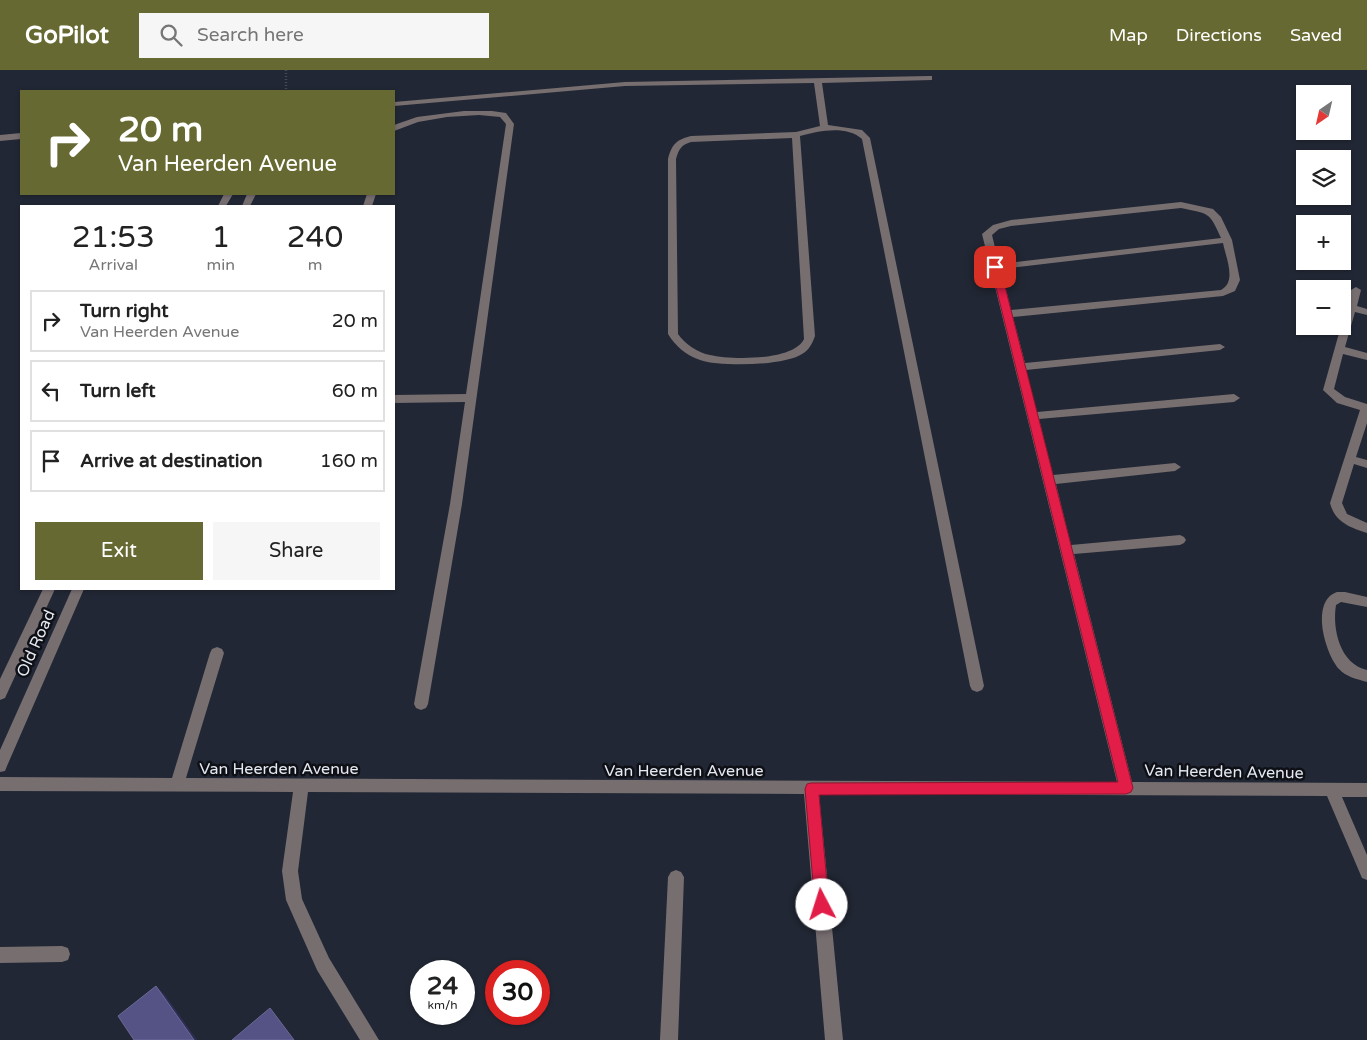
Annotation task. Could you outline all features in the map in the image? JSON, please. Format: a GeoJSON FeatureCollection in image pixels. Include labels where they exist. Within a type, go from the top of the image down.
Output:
{"type":"FeatureCollection","features":[{"type":"Feature","properties":{"kind":"street"},"geometry":{"type":"LineString","coordinates":[[395,104],[625,84],[818,81],[927,74],[933,87]]}},
{"type":"Feature","properties":{"kind":"street"},"geometry":{"type":"LineString","coordinates":[[818,81],[824,127]]}},
{"type":"Feature","properties":{"kind":"street"},"geometry":{"type":"LineString","coordinates":[[395,128],[416,119],[471,113],[497,114],[506,118],[510,124],[456,504],[421,704]]}},
{"type":"Feature","properties":{"kind":"street"},"geometry":{"type":"LineString","coordinates":[[796,134],[810,336],[805,346],[796,354],[771,359],[710,359],[700,356],[677,342],[673,334],[672,159],[675,148],[680,142],[691,138],[796,134],[824,127],[859,132],[868,141],[977,686]]}},
{"type":"Feature","properties":{"kind":"street"},"geometry":{"type":"LineString","coordinates":[[0,138],[20,136]]}},
{"type":"Feature","properties":{"kind":"street"},"geometry":{"type":"LineString","coordinates":[[1007,314],[1223,293],[1231,288],[1235,280],[1227,240],[1216,217],[1210,211],[1181,205],[1011,223],[996,227],[987,234],[1020,367],[1126,788]]}},
{"type":"Feature","properties":{"kind":"street"},"geometry":{"type":"LineString","coordinates":[[995,267],[1227,240]]}},
{"type":"Feature","properties":{"kind":"street"},"geometry":{"type":"LineString","coordinates":[[1356,290],[1351,308],[1367,312]]}},
{"type":"Feature","properties":{"kind":"street"},"geometry":{"type":"LineString","coordinates":[[1343,335],[1328,390],[1332,396],[1340,400],[1367,408],[1336,503],[1338,513],[1346,520],[1367,528]]}},
{"type":"Feature","properties":{"kind":"street"},"geometry":{"type":"LineString","coordinates":[[1020,367],[1220,348]]}},
{"type":"Feature","properties":{"kind":"street"},"geometry":{"type":"LineString","coordinates":[[1339,349],[1367,357]]}},
{"type":"Feature","properties":{"kind":"street"},"geometry":{"type":"LineString","coordinates":[[395,399],[472,398]]}},
{"type":"Feature","properties":{"kind":"street"},"geometry":{"type":"LineString","coordinates":[[1033,416],[1234,398]]}},
{"type":"Feature","properties":{"kind":"street"},"geometry":{"type":"LineString","coordinates":[[1350,459],[1367,464]]}},
{"type":"Feature","properties":{"kind":"street"},"geometry":{"type":"LineString","coordinates":[[1049,480],[1175,467]]}},
{"type":"Feature","properties":{"kind":"street"},"geometry":{"type":"LineString","coordinates":[[1066,550],[1180,540]]}},
{"type":"Feature","properties":{"kind":"street","name":"Old Road"},"geometry":{"type":"LineString","coordinates":[[0,694],[49,590]]}},
{"type":"Feature","properties":{"kind":"street","name":"Old Road"},"geometry":{"type":"LineString","coordinates":[[0,766],[78,590]]}},
{"type":"Feature","properties":{"kind":"street"},"geometry":{"type":"LineString","coordinates":[[1367,602],[1343,597],[1334,598],[1329,602],[1327,611],[1338,658],[1353,672],[1367,676]]}},
{"type":"Feature","properties":{"kind":"street"},"geometry":{"type":"LineString","coordinates":[[177,785],[217,653]]}},
{"type":"Feature","properties":{"kind":"street","name":"Van Heerden Avenue"},"geometry":{"type":"LineString","coordinates":[[0,784],[1367,790]]}},
{"type":"Feature","properties":{"kind":"street"},"geometry":{"type":"LineString","coordinates":[[301,786],[290,871],[294,900],[323,964],[370,1040]]}},
{"type":"Feature","properties":{"kind":"street"},"geometry":{"type":"LineString","coordinates":[[811,789],[834,1040]]}},
{"type":"Feature","properties":{"kind":"street"},"geometry":{"type":"LineString","coordinates":[[1332,790],[1367,873]]}},
{"type":"Feature","properties":{"kind":"street"},"geometry":{"type":"LineString","coordinates":[[669,1040],[676,877]]}},
{"type":"Feature","properties":{"kind":"street"},"geometry":{"type":"LineString","coordinates":[[0,955],[62,954]]}},
{"type":"Feature","properties":{"kind":"path"},"geometry":{"type":"LineString","coordinates":[[286,70],[286,90]]}},
{"type":"Feature","properties":{"kind":"building"},"geometry":{"type":"Polygon","coordinates":[[[156,986],[194,1040],[134,1040],[118,1016],[156,986]]]}},
{"type":"Feature","properties":{"kind":"building"},"geometry":{"type":"Polygon","coordinates":[[[270,1008],[294,1040],[232,1040],[270,1008]]]}},
{"type":"Feature","properties":{"kind":"route"},"geometry":{"type":"LineString","coordinates":[[822,905],[811,789],[1126,788],[995,267]]}}]}
